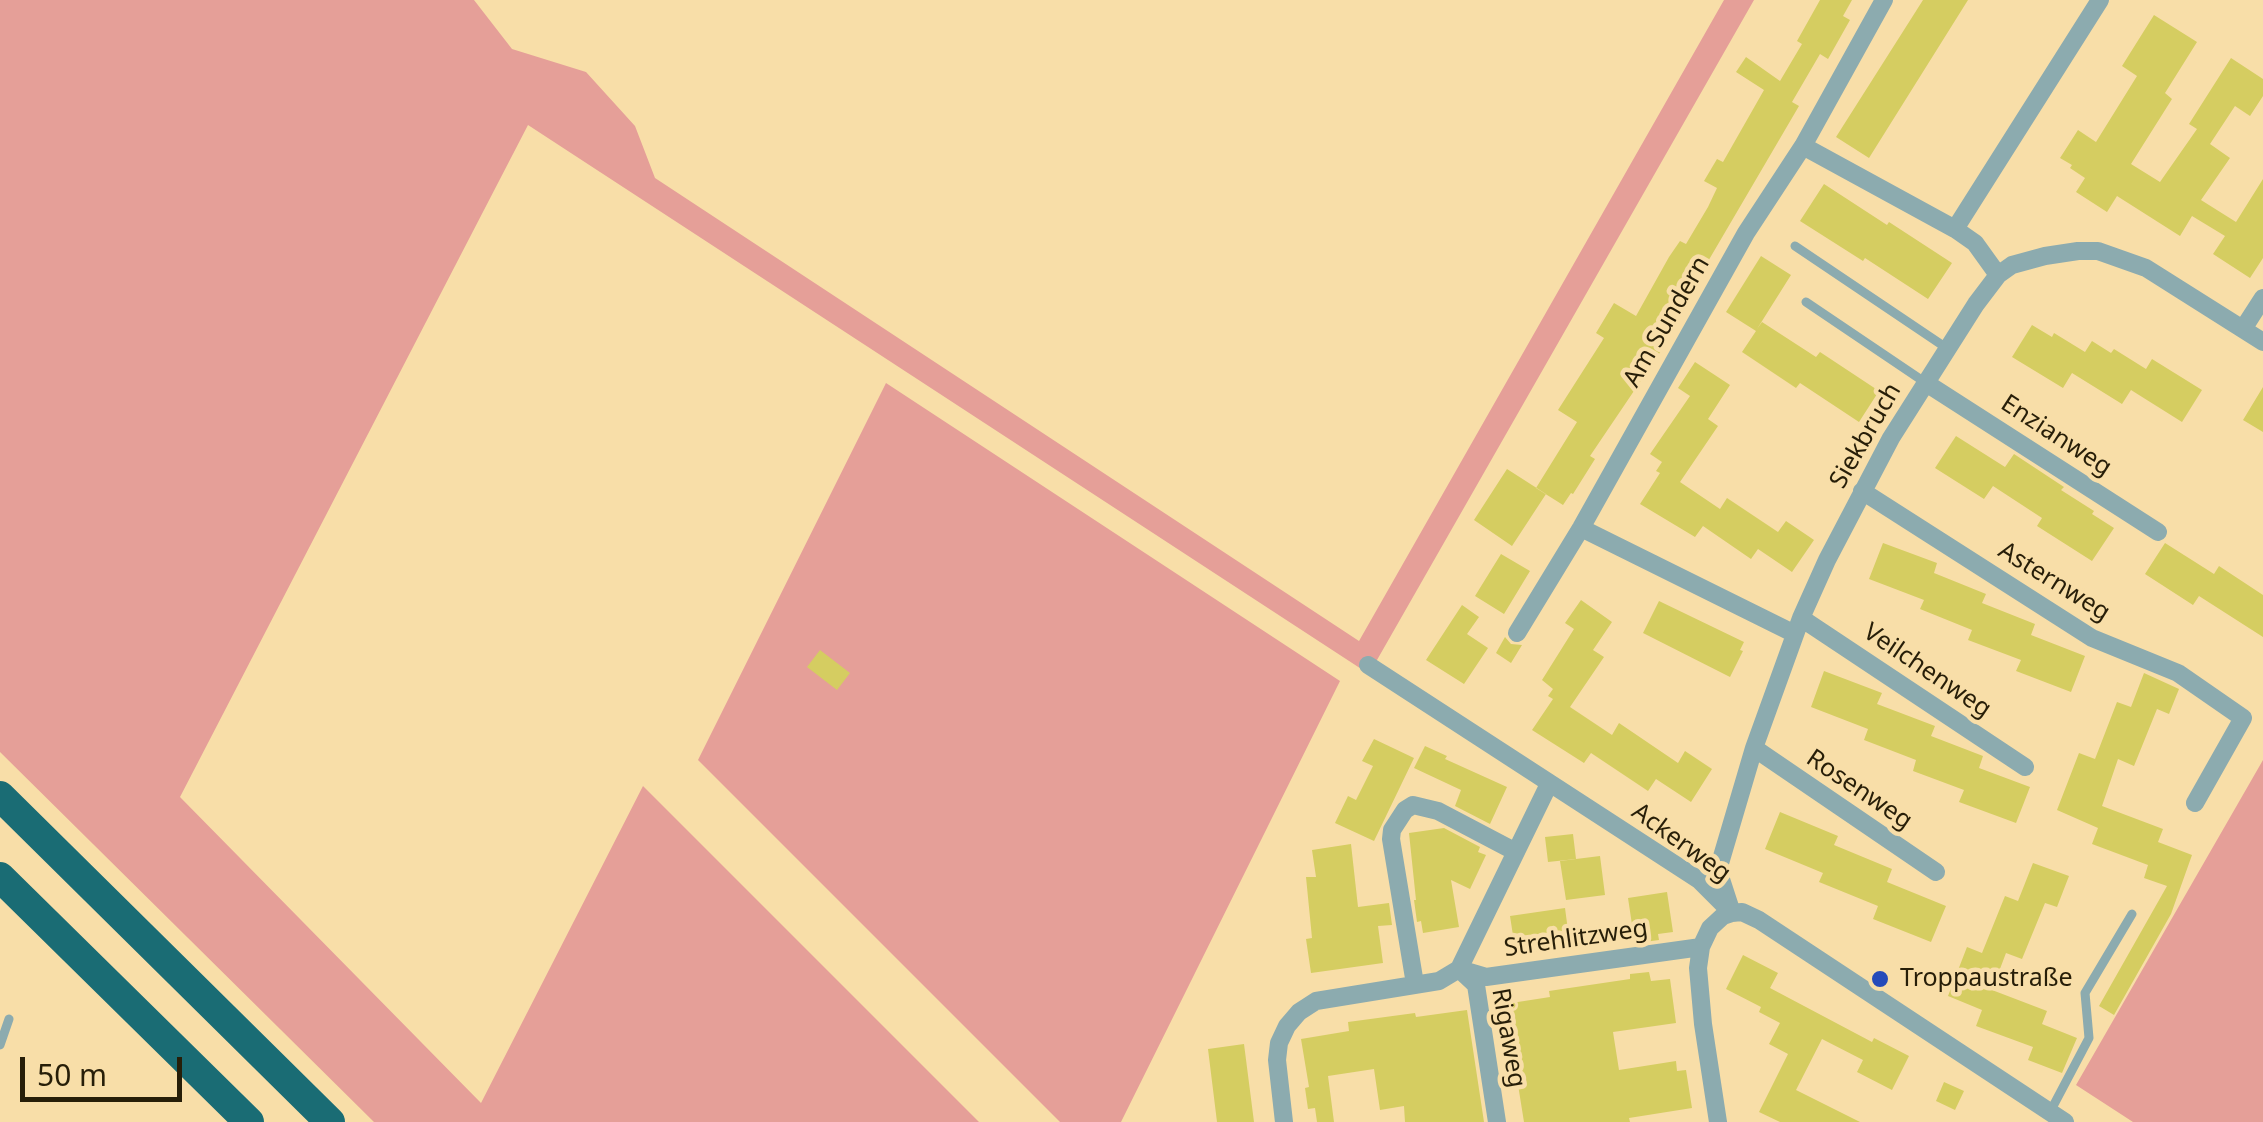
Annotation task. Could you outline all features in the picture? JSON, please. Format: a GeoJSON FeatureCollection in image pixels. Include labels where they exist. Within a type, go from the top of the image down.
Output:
{"type":"FeatureCollection","features":[{"type":"Feature","properties":{"kind":"highway"},"geometry":{"type":"LineString","coordinates":[[0,796],[330,1122]]}},
{"type":"Feature","properties":{"kind":"highway"},"geometry":{"type":"LineString","coordinates":[[0,876],[248,1122]]}},
{"type":"Feature","properties":{"kind":"street","name":"Am Sundern"},"geometry":{"type":"LineString","coordinates":[[1517,633],[1581,528],[1727,266],[1803,146],[1884,0]]}},
{"type":"Feature","properties":{"kind":"street"},"geometry":{"type":"LineString","coordinates":[[1956,230],[2100,0]]}},
{"type":"Feature","properties":{"kind":"street"},"geometry":{"type":"LineString","coordinates":[[1803,146],[1975,242],[1998,275],[2012,265],[2044,256],[2098,251],[2146,268],[2263,342]]}},
{"type":"Feature","properties":{"kind":"street","name":"Siekbruch"},"geometry":{"type":"LineString","coordinates":[[1732,913],[1718,870],[1754,748],[1798,626],[1862,491],[1948,348],[1998,275]]}},
{"type":"Feature","properties":{"kind":"street"},"geometry":{"type":"LineString","coordinates":[[2243,329],[2263,298]]}},
{"type":"Feature","properties":{"kind":"street","name":"Enzianweg"},"geometry":{"type":"LineString","coordinates":[[1926,383],[2158,532]]}},
{"type":"Feature","properties":{"kind":"street","name":"Asternweg"},"geometry":{"type":"LineString","coordinates":[[1862,491],[2092,638],[2178,674],[2242,718],[2194,803]]}},
{"type":"Feature","properties":{"kind":"street"},"geometry":{"type":"LineString","coordinates":[[1581,528],[1798,626]]}},
{"type":"Feature","properties":{"kind":"street","name":"Veilchenweg"},"geometry":{"type":"LineString","coordinates":[[1798,626],[2024,767]]}},
{"type":"Feature","properties":{"kind":"street","name":"Ackerweg"},"geometry":{"type":"LineString","coordinates":[[1368,665],[1699,880],[1732,913],[1742,912],[1760,920],[2058,1117]]}},
{"type":"Feature","properties":{"kind":"street","name":"Rosenweg"},"geometry":{"type":"LineString","coordinates":[[1754,748],[1936,872]]}},
{"type":"Feature","properties":{"kind":"street"},"geometry":{"type":"LineString","coordinates":[[1284,1122],[1278,1076],[1279,1043],[1298,1012],[1316,1002],[1439,981],[1459,969],[1549,784]]}},
{"type":"Feature","properties":{"kind":"street"},"geometry":{"type":"LineString","coordinates":[[1415,984],[1392,839],[1392,830],[1405,810],[1413,805],[1423,806],[1516,852]]}},
{"type":"Feature","properties":{"kind":"street"},"geometry":{"type":"LineString","coordinates":[[1718,1122],[1698,968],[1701,947],[1716,921],[1732,913]]}},
{"type":"Feature","properties":{"kind":"street","name":"Strehlitzweg"},"geometry":{"type":"LineString","coordinates":[[1459,969],[1486,977],[1701,947]]}},
{"type":"Feature","properties":{"kind":"street","name":"Rigaweg"},"geometry":{"type":"LineString","coordinates":[[1459,969],[1476,984],[1497,1122]]}},
{"type":"Feature","properties":{"kind":"lane"},"geometry":{"type":"LineString","coordinates":[[1795,246],[1948,348]]}},
{"type":"Feature","properties":{"kind":"lane"},"geometry":{"type":"LineString","coordinates":[[1806,302],[1926,383]]}},
{"type":"Feature","properties":{"kind":"lane"},"geometry":{"type":"LineString","coordinates":[[2058,1117],[2089,1038],[2085,994],[2132,914]]}},
{"type":"Feature","properties":{"kind":"lane"},"geometry":{"type":"LineString","coordinates":[[0,1045],[10,1020]]}},
{"type":"Feature","properties":{"kind":"shaded area"},"geometry":{"type":"Polygon","coordinates":[[[0,0],[474,0],[512,49],[586,72],[635,126],[655,178],[1359,641],[1724,0],[1754,0],[1369,674],[528,125],[180,797],[481,1103],[643,786],[979,1122],[374,1122],[0,752],[0,0]]]}},
{"type":"Feature","properties":{"kind":"shaded area"},"geometry":{"type":"Polygon","coordinates":[[[886,383],[1340,681],[1121,1122],[1060,1122],[698,760],[886,383]]]}},
{"type":"Feature","properties":{"kind":"shaded area"},"geometry":{"type":"Polygon","coordinates":[[[2263,760],[2263,1122],[2133,1122],[2076,1085],[2263,760]]]}},
{"type":"Feature","properties":{"kind":"building"},"geometry":{"type":"Polygon","coordinates":[[[1820,0],[1852,0],[1843,16],[1850,20],[1828,59],[1820,54],[1792,102],[1799,106],[1659,345],[1663,348],[1590,456],[1595,459],[1563,505],[1536,488],[1577,422],[1558,410],[1604,338],[1596,333],[1614,303],[1636,316],[1669,257],[1680,241],[1686,244],[1708,207],[1717,188],[1704,181],[1717,159],[1723,162],[1764,90],[1736,72],[1746,57],[1780,81],[1802,44],[1797,41],[1820,0]]]}},
{"type":"Feature","properties":{"kind":"building"},"geometry":{"type":"Polygon","coordinates":[[[1923,0],[1968,0],[1869,158],[1836,137],[1923,0]]]}},
{"type":"Feature","properties":{"kind":"building"},"geometry":{"type":"Polygon","coordinates":[[[2154,15],[2197,42],[2165,93],[2172,99],[2131,164],[2160,182],[2197,129],[2189,124],[2231,58],[2263,79],[2263,96],[2250,116],[2235,106],[2210,144],[2230,158],[2201,200],[2236,222],[2263,179],[2263,258],[2250,278],[2213,254],[2225,236],[2192,216],[2180,236],[2117,196],[2107,212],[2076,192],[2085,178],[2060,158],[2078,130],[2096,142],[2137,76],[2122,66],[2154,15]]]}},
{"type":"Feature","properties":{"kind":"building"},"geometry":{"type":"Polygon","coordinates":[[[1824,184],[1952,263],[1928,299],[1800,221],[1824,184]]]}},
{"type":"Feature","properties":{"kind":"building"},"geometry":{"type":"Polygon","coordinates":[[[1761,256],[1791,275],[1757,329],[1762,322],[1816,357],[1820,352],[1879,391],[1859,422],[1800,383],[1796,388],[1742,352],[1756,331],[1726,312],[1761,256]]]}},
{"type":"Feature","properties":{"kind":"building"},"geometry":{"type":"Polygon","coordinates":[[[2032,325],[2085,352],[2092,341],[2111,353],[2114,349],[2146,369],[2152,359],[2202,390],[2182,422],[2131,390],[2122,404],[2072,373],[2063,388],[2012,357],[2032,325]]]}},
{"type":"Feature","properties":{"kind":"building"},"geometry":{"type":"Polygon","coordinates":[[[1695,362],[1730,385],[1708,419],[1718,426],[1680,482],[1720,509],[1727,498],[1778,532],[1786,521],[1814,540],[1792,572],[1758,549],[1751,559],[1703,526],[1695,537],[1640,504],[1660,473],[1656,471],[1662,462],[1650,454],[1690,396],[1678,388],[1695,362]]]}},
{"type":"Feature","properties":{"kind":"building"},"geometry":{"type":"Polygon","coordinates":[[[2263,387],[2263,432],[2243,420],[2263,387]]]}},
{"type":"Feature","properties":{"kind":"building"},"geometry":{"type":"Polygon","coordinates":[[[1956,436],[2005,467],[2014,454],[2064,487],[2061,490],[2114,528],[2092,561],[2037,526],[2042,518],[1993,486],[1984,499],[1935,468],[1956,436]]]}},
{"type":"Feature","properties":{"kind":"building"},"geometry":{"type":"Polygon","coordinates":[[[1507,469],[1546,494],[1512,546],[1474,520],[1507,469]]]}},
{"type":"Feature","properties":{"kind":"building"},"geometry":{"type":"Polygon","coordinates":[[[1883,543],[1937,563],[1934,573],[1986,594],[1982,603],[2035,624],[2031,635],[2085,656],[2071,692],[2016,671],[2021,660],[1968,640],[1972,630],[1920,609],[1924,600],[1869,579],[1883,543]]]}},
{"type":"Feature","properties":{"kind":"building"},"geometry":{"type":"Polygon","coordinates":[[[2165,543],[2214,574],[2219,566],[2263,595],[2263,637],[2199,596],[2193,605],[2145,574],[2165,543]]]}},
{"type":"Feature","properties":{"kind":"building"},"geometry":{"type":"Polygon","coordinates":[[[1501,554],[1530,571],[1504,614],[1475,596],[1501,554]]]}},
{"type":"Feature","properties":{"kind":"building"},"geometry":{"type":"Polygon","coordinates":[[[1581,600],[1612,622],[1593,650],[1604,657],[1570,707],[1612,735],[1619,723],[1678,763],[1685,751],[1712,769],[1691,802],[1656,779],[1648,791],[1591,753],[1584,763],[1532,730],[1553,699],[1548,696],[1553,689],[1542,680],[1574,629],[1565,623],[1581,600]]]}},
{"type":"Feature","properties":{"kind":"building"},"geometry":{"type":"Polygon","coordinates":[[[1659,601],[1744,642],[1730,677],[1643,633],[1659,601]]]}},
{"type":"Feature","properties":{"kind":"building"},"geometry":{"type":"Polygon","coordinates":[[[1462,605],[1479,617],[1467,634],[1488,648],[1464,684],[1426,660],[1462,605]]]}},
{"type":"Feature","properties":{"kind":"building"},"geometry":{"type":"Polygon","coordinates":[[[1505,637],[1511,644],[1522,645],[1511,663],[1496,653],[1505,637]]]}},
{"type":"Feature","properties":{"kind":"building"},"geometry":{"type":"Polygon","coordinates":[[[820,650],[850,673],[837,690],[807,667],[820,650]]]}},
{"type":"Feature","properties":{"kind":"building"},"geometry":{"type":"Polygon","coordinates":[[[1824,671],[1882,693],[1877,704],[1935,726],[1931,736],[1983,756],[1979,768],[2030,787],[2016,823],[1959,802],[1964,790],[1913,771],[1916,760],[1864,740],[1868,729],[1811,707],[1824,671]]]}},
{"type":"Feature","properties":{"kind":"building"},"geometry":{"type":"Polygon","coordinates":[[[2144,673],[2179,689],[2169,714],[2157,709],[2134,766],[2118,759],[2102,806],[2163,829],[2158,842],[2192,855],[2171,914],[2114,1015],[2099,1006],[2167,886],[2144,878],[2148,865],[2092,844],[2098,828],[2057,810],[2079,753],[2095,759],[2117,702],[2131,707],[2144,673]]]}},
{"type":"Feature","properties":{"kind":"building"},"geometry":{"type":"Polygon","coordinates":[[[1374,739],[1414,758],[1374,841],[1335,823],[1348,796],[1356,800],[1373,766],[1362,761],[1374,739]]]}},
{"type":"Feature","properties":{"kind":"building"},"geometry":{"type":"Polygon","coordinates":[[[1425,746],[1507,787],[1490,824],[1455,806],[1461,790],[1414,768],[1425,746]]]}},
{"type":"Feature","properties":{"kind":"building"},"geometry":{"type":"Polygon","coordinates":[[[1780,812],[1838,836],[1834,845],[1892,869],[1887,882],[1946,906],[1931,942],[1873,919],[1878,906],[1819,882],[1823,873],[1765,849],[1780,812]]]}},
{"type":"Feature","properties":{"kind":"building"},"geometry":{"type":"Polygon","coordinates":[[[1444,828],[1480,847],[1478,852],[1486,855],[1470,889],[1451,880],[1459,927],[1423,933],[1421,921],[1417,922],[1409,833],[1444,828]]]}},
{"type":"Feature","properties":{"kind":"building"},"geometry":{"type":"Polygon","coordinates":[[[1573,834],[1576,859],[1548,862],[1545,837],[1573,834]]]}},
{"type":"Feature","properties":{"kind":"building"},"geometry":{"type":"Polygon","coordinates":[[[1351,844],[1358,907],[1389,903],[1392,925],[1378,926],[1383,963],[1311,973],[1306,939],[1312,938],[1306,877],[1316,877],[1312,850],[1351,844]]]}},
{"type":"Feature","properties":{"kind":"building"},"geometry":{"type":"Polygon","coordinates":[[[1600,856],[1605,895],[1566,900],[1560,861],[1600,856]]]}},
{"type":"Feature","properties":{"kind":"building"},"geometry":{"type":"Polygon","coordinates":[[[2033,863],[2069,876],[2057,907],[2045,903],[2022,959],[2006,953],[1992,990],[2047,1011],[2042,1024],[2077,1038],[2062,1073],[2028,1060],[2033,1047],[1976,1026],[1982,1010],[1948,996],[1967,947],[1982,953],[2005,896],[2018,901],[2033,863]]]}},
{"type":"Feature","properties":{"kind":"building"},"geometry":{"type":"Polygon","coordinates":[[[1667,892],[1673,932],[1658,934],[1659,940],[1637,943],[1628,898],[1667,892]]]}},
{"type":"Feature","properties":{"kind":"building"},"geometry":{"type":"Polygon","coordinates":[[[1565,908],[1569,938],[1552,940],[1553,949],[1516,955],[1510,916],[1565,908]]]}},
{"type":"Feature","properties":{"kind":"building"},"geometry":{"type":"Polygon","coordinates":[[[1743,955],[1778,973],[1770,988],[1872,1042],[1874,1038],[1909,1056],[1892,1090],[1857,1072],[1863,1060],[1822,1039],[1796,1090],[1860,1122],[1780,1122],[1759,1112],[1788,1054],[1769,1044],[1780,1023],[1759,1012],[1761,1007],[1726,989],[1743,955]]]}},
{"type":"Feature","properties":{"kind":"building"},"geometry":{"type":"Polygon","coordinates":[[[1649,972],[1651,981],[1670,979],[1676,1023],[1613,1032],[1619,1070],[1676,1061],[1677,1071],[1686,1070],[1692,1108],[1629,1118],[1630,1122],[1524,1122],[1505,1004],[1550,997],[1549,991],[1630,979],[1630,974],[1649,972]]]}},
{"type":"Feature","properties":{"kind":"building"},"geometry":{"type":"Polygon","coordinates":[[[1467,1010],[1484,1122],[1405,1122],[1404,1106],[1380,1110],[1374,1069],[1328,1076],[1334,1122],[1317,1122],[1315,1108],[1308,1109],[1305,1088],[1309,1087],[1301,1039],[1349,1031],[1348,1022],[1467,1010]]]}},
{"type":"Feature","properties":{"kind":"building"},"geometry":{"type":"Polygon","coordinates":[[[1244,1044],[1254,1122],[1217,1122],[1208,1049],[1244,1044]]]}},
{"type":"Feature","properties":{"kind":"building"},"geometry":{"type":"Polygon","coordinates":[[[1944,1082],[1964,1091],[1955,1110],[1936,1101],[1944,1082]]]}},
{"type":"Feature","properties":{"kind":"place","name":"Troppaustraße"},"geometry":{"type":"Point","coordinates":[1880,979]}}]}
